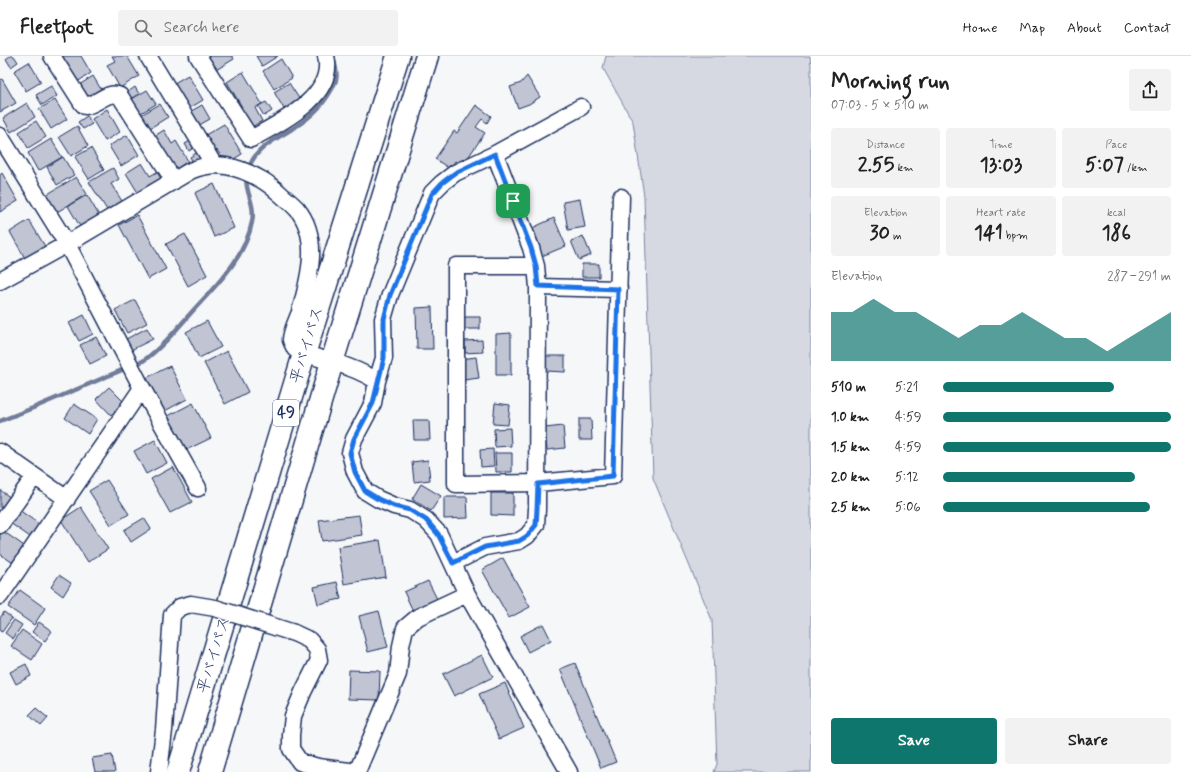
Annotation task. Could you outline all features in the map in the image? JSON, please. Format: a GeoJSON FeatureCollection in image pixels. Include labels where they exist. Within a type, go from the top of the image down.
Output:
{"type":"FeatureCollection","features":[{"type":"Feature","properties":{"kind":"highway","name":"平バイパス"},"geometry":{"type":"LineString","coordinates":[[178,772],[304,354],[398,56]]}},
{"type":"Feature","properties":{"kind":"highway","name":"平バイパス"},"geometry":{"type":"LineString","coordinates":[[210,772],[332,362],[427,56]]}},
{"type":"Feature","properties":{"kind":"street"},"geometry":{"type":"LineString","coordinates":[[52,56],[82,104],[85,106],[89,106],[112,94],[120,96],[174,181]]}},
{"type":"Feature","properties":{"kind":"street"},"geometry":{"type":"LineString","coordinates":[[148,56],[214,165]]}},
{"type":"Feature","properties":{"kind":"street"},"geometry":{"type":"LineString","coordinates":[[198,56],[251,139],[298,110],[315,95],[324,81],[327,68],[326,56]]}},
{"type":"Feature","properties":{"kind":"street"},"geometry":{"type":"LineString","coordinates":[[569,772],[467,594],[438,534],[426,520],[410,510],[394,506],[365,491],[355,472],[350,453],[354,439],[373,403],[377,380],[384,358],[384,319],[390,295],[432,194],[442,183],[455,173],[495,154],[581,107]]}},
{"type":"Feature","properties":{"kind":"street"},"geometry":{"type":"LineString","coordinates":[[0,136],[67,244],[142,388],[198,488]]}},
{"type":"Feature","properties":{"kind":"street"},"geometry":{"type":"LineString","coordinates":[[453,563],[485,547],[519,541],[527,536],[536,525],[538,484],[538,286],[536,266],[531,248],[495,154]]}},
{"type":"Feature","properties":{"kind":"street"},"geometry":{"type":"LineString","coordinates":[[0,281],[67,244],[190,171],[201,167],[214,165],[242,171],[270,185],[297,209],[306,224],[311,251],[308,284],[291,339],[294,349],[304,354],[364,373],[377,380]]}},
{"type":"Feature","properties":{"kind":"street"},"geometry":{"type":"LineString","coordinates":[[536,266],[456,266],[456,484],[538,484],[613,476],[621,196]]}},
{"type":"Feature","properties":{"kind":"street"},"geometry":{"type":"LineString","coordinates":[[538,286],[618,289]]}},
{"type":"Feature","properties":{"kind":"street"},"geometry":{"type":"LineString","coordinates":[[0,596],[142,388]]}},
{"type":"Feature","properties":{"kind":"street"},"geometry":{"type":"LineString","coordinates":[[0,452],[67,499]]}},
{"type":"Feature","properties":{"kind":"street"},"geometry":{"type":"LineString","coordinates":[[0,525],[34,476]]}},
{"type":"Feature","properties":{"kind":"street"},"geometry":{"type":"LineString","coordinates":[[159,772],[164,730],[172,615],[180,607],[191,604],[215,608],[309,640],[317,649],[319,660],[302,692],[292,716],[290,735],[291,749],[300,762],[318,767],[357,772],[398,674],[401,646],[405,628],[418,617],[467,594]]}},
{"type":"Feature","properties":{"kind":"shaded area"},"geometry":{"type":"Polygon","coordinates":[[[606,56],[810,56],[811,772],[714,772],[717,764],[712,620],[653,478],[644,196],[633,122],[603,68],[606,56]]]}},
{"type":"Feature","properties":{"kind":"building"},"geometry":{"type":"Polygon","coordinates":[[[10,56],[14,56],[18,62],[11,67],[6,59],[10,56]]]}},
{"type":"Feature","properties":{"kind":"building"},"geometry":{"type":"Polygon","coordinates":[[[61,56],[81,56],[91,73],[74,84],[61,56]]]}},
{"type":"Feature","properties":{"kind":"building"},"geometry":{"type":"Polygon","coordinates":[[[112,56],[127,56],[139,76],[120,88],[107,65],[115,61],[112,56]]]}},
{"type":"Feature","properties":{"kind":"building"},"geometry":{"type":"Polygon","coordinates":[[[207,56],[232,56],[234,59],[216,70],[207,56]]]}},
{"type":"Feature","properties":{"kind":"building"},"geometry":{"type":"Polygon","coordinates":[[[256,56],[278,56],[262,66],[256,56]]]}},
{"type":"Feature","properties":{"kind":"building"},"geometry":{"type":"Polygon","coordinates":[[[281,59],[292,78],[274,89],[263,71],[281,59]]]}},
{"type":"Feature","properties":{"kind":"building"},"geometry":{"type":"Polygon","coordinates":[[[29,62],[41,82],[26,91],[14,71],[29,62]]]}},
{"type":"Feature","properties":{"kind":"building"},"geometry":{"type":"Polygon","coordinates":[[[243,72],[262,104],[255,108],[262,121],[250,128],[239,109],[242,107],[227,82],[243,72]]]}},
{"type":"Feature","properties":{"kind":"building"},"geometry":{"type":"Polygon","coordinates":[[[188,75],[203,100],[185,111],[169,86],[188,75]]]}},
{"type":"Feature","properties":{"kind":"building"},"geometry":{"type":"Polygon","coordinates":[[[93,76],[102,91],[85,101],[76,87],[93,76]]]}},
{"type":"Feature","properties":{"kind":"building"},"geometry":{"type":"Polygon","coordinates":[[[527,76],[540,97],[529,104],[518,108],[510,87],[521,83],[527,76]]]}},
{"type":"Feature","properties":{"kind":"building"},"geometry":{"type":"Polygon","coordinates":[[[2,79],[16,103],[0,112],[0,80],[2,79]]]}},
{"type":"Feature","properties":{"kind":"building"},"geometry":{"type":"Polygon","coordinates":[[[289,83],[300,100],[284,109],[274,92],[289,83]]]}},
{"type":"Feature","properties":{"kind":"building"},"geometry":{"type":"Polygon","coordinates":[[[51,86],[57,96],[42,105],[36,95],[51,86]]]}},
{"type":"Feature","properties":{"kind":"building"},"geometry":{"type":"Polygon","coordinates":[[[135,87],[139,94],[128,100],[125,94],[135,87]]]}},
{"type":"Feature","properties":{"kind":"building"},"geometry":{"type":"Polygon","coordinates":[[[147,90],[156,104],[141,113],[132,99],[147,90]]]}},
{"type":"Feature","properties":{"kind":"building"},"geometry":{"type":"Polygon","coordinates":[[[55,100],[67,119],[51,129],[39,109],[55,100]]]}},
{"type":"Feature","properties":{"kind":"building"},"geometry":{"type":"Polygon","coordinates":[[[266,102],[272,111],[264,116],[258,106],[266,102]]]}},
{"type":"Feature","properties":{"kind":"building"},"geometry":{"type":"Polygon","coordinates":[[[27,103],[35,117],[11,132],[3,118],[27,103]]]}},
{"type":"Feature","properties":{"kind":"building"},"geometry":{"type":"Polygon","coordinates":[[[160,104],[168,117],[150,128],[141,115],[160,104]]]}},
{"type":"Feature","properties":{"kind":"building"},"geometry":{"type":"Polygon","coordinates":[[[202,105],[210,119],[194,128],[186,114],[202,105]]]}},
{"type":"Feature","properties":{"kind":"building"},"geometry":{"type":"Polygon","coordinates":[[[476,105],[491,116],[487,123],[482,119],[476,127],[485,133],[462,166],[455,161],[450,169],[435,159],[454,131],[457,133],[476,105]]]}},
{"type":"Feature","properties":{"kind":"building"},"geometry":{"type":"Polygon","coordinates":[[[107,109],[120,132],[105,141],[92,119],[107,109]]]}},
{"type":"Feature","properties":{"kind":"building"},"geometry":{"type":"Polygon","coordinates":[[[87,116],[92,124],[83,129],[78,122],[87,116]]]}},
{"type":"Feature","properties":{"kind":"building"},"geometry":{"type":"Polygon","coordinates":[[[36,121],[46,137],[28,148],[19,132],[36,121]]]}},
{"type":"Feature","properties":{"kind":"building"},"geometry":{"type":"Polygon","coordinates":[[[224,124],[242,154],[226,164],[217,150],[212,154],[202,137],[224,124]]]}},
{"type":"Feature","properties":{"kind":"building"},"geometry":{"type":"Polygon","coordinates":[[[77,126],[88,146],[71,156],[59,137],[77,126]]]}},
{"type":"Feature","properties":{"kind":"building"},"geometry":{"type":"Polygon","coordinates":[[[164,130],[172,144],[176,141],[188,161],[173,171],[153,137],[164,130]]]}},
{"type":"Feature","properties":{"kind":"building"},"geometry":{"type":"Polygon","coordinates":[[[127,135],[139,155],[121,166],[109,146],[127,135]]]}},
{"type":"Feature","properties":{"kind":"building"},"geometry":{"type":"Polygon","coordinates":[[[51,139],[62,157],[38,171],[28,153],[51,139]]]}},
{"type":"Feature","properties":{"kind":"building"},"geometry":{"type":"Polygon","coordinates":[[[194,139],[198,145],[189,151],[185,144],[194,139]]]}},
{"type":"Feature","properties":{"kind":"building"},"geometry":{"type":"Polygon","coordinates":[[[91,148],[104,170],[89,179],[75,157],[91,148]]]}},
{"type":"Feature","properties":{"kind":"building"},"geometry":{"type":"Polygon","coordinates":[[[201,150],[205,158],[194,164],[190,157],[201,150]]]}},
{"type":"Feature","properties":{"kind":"building"},"geometry":{"type":"Polygon","coordinates":[[[63,157],[74,175],[57,185],[47,167],[63,157]]]}},
{"type":"Feature","properties":{"kind":"building"},"geometry":{"type":"Polygon","coordinates":[[[142,163],[150,176],[157,172],[163,182],[140,196],[126,173],[142,163]]]}},
{"type":"Feature","properties":{"kind":"building"},"geometry":{"type":"Polygon","coordinates":[[[113,168],[119,179],[111,184],[122,201],[107,210],[89,182],[113,168]]]}},
{"type":"Feature","properties":{"kind":"building"},"geometry":{"type":"Polygon","coordinates":[[[2,173],[18,201],[0,212],[0,175],[2,173]]]}},
{"type":"Feature","properties":{"kind":"building"},"geometry":{"type":"Polygon","coordinates":[[[76,177],[87,194],[57,212],[46,195],[76,177]]]}},
{"type":"Feature","properties":{"kind":"building"},"geometry":{"type":"Polygon","coordinates":[[[214,184],[234,228],[214,237],[195,193],[214,184]]]}},
{"type":"Feature","properties":{"kind":"building"},"geometry":{"type":"Polygon","coordinates":[[[87,195],[100,217],[81,228],[68,206],[87,195]]]}},
{"type":"Feature","properties":{"kind":"building"},"geometry":{"type":"Polygon","coordinates":[[[580,199],[585,227],[568,230],[563,202],[580,199]]]}},
{"type":"Feature","properties":{"kind":"building"},"geometry":{"type":"Polygon","coordinates":[[[137,215],[166,269],[148,279],[119,225],[137,215]]]}},
{"type":"Feature","properties":{"kind":"building"},"geometry":{"type":"Polygon","coordinates":[[[554,218],[566,246],[542,256],[530,229],[554,218]]]}},
{"type":"Feature","properties":{"kind":"building"},"geometry":{"type":"Polygon","coordinates":[[[29,220],[46,248],[26,260],[10,232],[29,220]]]}},
{"type":"Feature","properties":{"kind":"building"},"geometry":{"type":"Polygon","coordinates":[[[185,234],[207,275],[188,286],[166,244],[185,234]]]}},
{"type":"Feature","properties":{"kind":"building"},"geometry":{"type":"Polygon","coordinates":[[[583,236],[591,255],[579,260],[571,241],[583,236]]]}},
{"type":"Feature","properties":{"kind":"building"},"geometry":{"type":"Polygon","coordinates":[[[582,264],[599,264],[599,277],[582,277],[582,264]]]}},
{"type":"Feature","properties":{"kind":"building"},"geometry":{"type":"Polygon","coordinates":[[[135,300],[147,323],[127,333],[115,310],[135,300]]]}},
{"type":"Feature","properties":{"kind":"building"},"geometry":{"type":"Polygon","coordinates":[[[432,307],[433,349],[417,349],[416,308],[432,307]]]}},
{"type":"Feature","properties":{"kind":"building"},"geometry":{"type":"Polygon","coordinates":[[[84,315],[93,334],[79,341],[69,323],[84,315]]]}},
{"type":"Feature","properties":{"kind":"building"},"geometry":{"type":"Polygon","coordinates":[[[464,317],[480,317],[480,329],[464,329],[464,317]]]}},
{"type":"Feature","properties":{"kind":"building"},"geometry":{"type":"Polygon","coordinates":[[[207,321],[221,347],[199,358],[186,332],[207,321]]]}},
{"type":"Feature","properties":{"kind":"building"},"geometry":{"type":"Polygon","coordinates":[[[147,328],[153,339],[131,350],[126,339],[147,328]]]}},
{"type":"Feature","properties":{"kind":"building"},"geometry":{"type":"Polygon","coordinates":[[[511,333],[511,375],[496,375],[496,334],[511,333]]]}},
{"type":"Feature","properties":{"kind":"building"},"geometry":{"type":"Polygon","coordinates":[[[96,337],[106,356],[90,364],[80,345],[96,337]]]}},
{"type":"Feature","properties":{"kind":"building"},"geometry":{"type":"Polygon","coordinates":[[[482,340],[483,352],[465,353],[465,341],[482,340]]]}},
{"type":"Feature","properties":{"kind":"building"},"geometry":{"type":"Polygon","coordinates":[[[227,351],[248,392],[225,404],[204,363],[227,351]]]}},
{"type":"Feature","properties":{"kind":"building"},"geometry":{"type":"Polygon","coordinates":[[[546,356],[565,356],[565,372],[546,371],[546,356]]]}},
{"type":"Feature","properties":{"kind":"building"},"geometry":{"type":"Polygon","coordinates":[[[476,357],[479,378],[464,380],[461,359],[476,357]]]}},
{"type":"Feature","properties":{"kind":"building"},"geometry":{"type":"Polygon","coordinates":[[[170,366],[187,399],[163,412],[146,378],[170,366]]]}},
{"type":"Feature","properties":{"kind":"building"},"geometry":{"type":"Polygon","coordinates":[[[109,387],[124,402],[111,415],[96,399],[109,387]]]}},
{"type":"Feature","properties":{"kind":"building"},"geometry":{"type":"Polygon","coordinates":[[[193,403],[211,438],[186,450],[168,416],[193,403]]]}},
{"type":"Feature","properties":{"kind":"building"},"geometry":{"type":"Polygon","coordinates":[[[495,403],[510,405],[508,425],[493,424],[495,403]]]}},
{"type":"Feature","properties":{"kind":"building"},"geometry":{"type":"Polygon","coordinates":[[[74,404],[97,419],[88,434],[65,418],[74,404]]]}},
{"type":"Feature","properties":{"kind":"building"},"geometry":{"type":"Polygon","coordinates":[[[579,419],[591,419],[592,440],[579,440],[579,419]]]}},
{"type":"Feature","properties":{"kind":"building"},"geometry":{"type":"Polygon","coordinates":[[[413,420],[429,420],[430,440],[414,440],[413,420]]]}},
{"type":"Feature","properties":{"kind":"building"},"geometry":{"type":"Polygon","coordinates":[[[563,426],[565,448],[547,450],[545,428],[563,426]]]}},
{"type":"Feature","properties":{"kind":"building"},"geometry":{"type":"Polygon","coordinates":[[[510,428],[511,446],[495,447],[494,429],[510,428]]]}},
{"type":"Feature","properties":{"kind":"building"},"geometry":{"type":"Polygon","coordinates":[[[155,440],[167,463],[146,474],[134,451],[155,440]]]}},
{"type":"Feature","properties":{"kind":"building"},"geometry":{"type":"Polygon","coordinates":[[[493,449],[494,466],[481,467],[480,450],[493,449]]]}},
{"type":"Feature","properties":{"kind":"building"},"geometry":{"type":"Polygon","coordinates":[[[495,453],[512,453],[512,472],[496,472],[495,453]]]}},
{"type":"Feature","properties":{"kind":"building"},"geometry":{"type":"Polygon","coordinates":[[[428,460],[430,480],[414,482],[412,462],[428,460]]]}},
{"type":"Feature","properties":{"kind":"building"},"geometry":{"type":"Polygon","coordinates":[[[173,467],[192,502],[170,513],[151,479],[173,467]]]}},
{"type":"Feature","properties":{"kind":"building"},"geometry":{"type":"Polygon","coordinates":[[[107,480],[129,514],[111,525],[89,491],[107,480]]]}},
{"type":"Feature","properties":{"kind":"building"},"geometry":{"type":"Polygon","coordinates":[[[421,484],[441,496],[431,511],[412,499],[421,484]]]}},
{"type":"Feature","properties":{"kind":"building"},"geometry":{"type":"Polygon","coordinates":[[[0,490],[11,498],[3,510],[0,508],[0,490]]]}},
{"type":"Feature","properties":{"kind":"building"},"geometry":{"type":"Polygon","coordinates":[[[491,493],[513,493],[513,516],[491,515],[491,493]]]}},
{"type":"Feature","properties":{"kind":"building"},"geometry":{"type":"Polygon","coordinates":[[[444,497],[467,497],[468,518],[444,519],[444,497]]]}},
{"type":"Feature","properties":{"kind":"building"},"geometry":{"type":"Polygon","coordinates":[[[81,507],[108,549],[88,562],[61,520],[81,507]]]}},
{"type":"Feature","properties":{"kind":"building"},"geometry":{"type":"Polygon","coordinates":[[[19,510],[42,526],[33,539],[10,523],[19,510]]]}},
{"type":"Feature","properties":{"kind":"building"},"geometry":{"type":"Polygon","coordinates":[[[359,515],[362,535],[322,541],[319,520],[359,515]]]}},
{"type":"Feature","properties":{"kind":"building"},"geometry":{"type":"Polygon","coordinates":[[[144,518],[151,529],[131,542],[124,530],[144,518]]]}},
{"type":"Feature","properties":{"kind":"building"},"geometry":{"type":"Polygon","coordinates":[[[3,531],[27,548],[16,565],[0,554],[0,535],[3,531]]]}},
{"type":"Feature","properties":{"kind":"building"},"geometry":{"type":"Polygon","coordinates":[[[380,540],[386,577],[344,584],[338,547],[380,540]]]}},
{"type":"Feature","properties":{"kind":"building"},"geometry":{"type":"Polygon","coordinates":[[[503,558],[530,607],[509,618],[482,570],[503,558]]]}},
{"type":"Feature","properties":{"kind":"building"},"geometry":{"type":"Polygon","coordinates":[[[59,575],[71,583],[63,596],[51,587],[59,575]]]}},
{"type":"Feature","properties":{"kind":"building"},"geometry":{"type":"Polygon","coordinates":[[[428,581],[438,601],[414,613],[404,592],[428,581]]]}},
{"type":"Feature","properties":{"kind":"building"},"geometry":{"type":"Polygon","coordinates":[[[337,582],[341,599],[318,604],[314,587],[337,582]]]}},
{"type":"Feature","properties":{"kind":"building"},"geometry":{"type":"Polygon","coordinates":[[[20,590],[45,608],[34,625],[8,607],[20,590]]]}},
{"type":"Feature","properties":{"kind":"building"},"geometry":{"type":"Polygon","coordinates":[[[379,611],[388,647],[368,652],[359,616],[379,611]]]}},
{"type":"Feature","properties":{"kind":"building"},"geometry":{"type":"Polygon","coordinates":[[[4,612],[12,618],[2,632],[0,631],[0,618],[4,612]]]}},
{"type":"Feature","properties":{"kind":"building"},"geometry":{"type":"Polygon","coordinates":[[[14,620],[22,625],[13,639],[5,633],[14,620]]]}},
{"type":"Feature","properties":{"kind":"building"},"geometry":{"type":"Polygon","coordinates":[[[39,622],[52,631],[45,641],[32,632],[39,622]]]}},
{"type":"Feature","properties":{"kind":"building"},"geometry":{"type":"Polygon","coordinates":[[[543,624],[551,640],[528,652],[520,636],[543,624]]]}},
{"type":"Feature","properties":{"kind":"building"},"geometry":{"type":"Polygon","coordinates":[[[22,630],[42,644],[32,660],[11,646],[22,630]]]}},
{"type":"Feature","properties":{"kind":"building"},"geometry":{"type":"Polygon","coordinates":[[[482,655],[493,677],[454,696],[443,674],[482,655]]]}},
{"type":"Feature","properties":{"kind":"building"},"geometry":{"type":"Polygon","coordinates":[[[575,663],[616,762],[601,768],[560,669],[575,663]]]}},
{"type":"Feature","properties":{"kind":"building"},"geometry":{"type":"Polygon","coordinates":[[[26,664],[31,676],[16,684],[10,672],[26,664]]]}},
{"type":"Feature","properties":{"kind":"building"},"geometry":{"type":"Polygon","coordinates":[[[349,670],[380,671],[379,700],[348,699],[349,670]]]}},
{"type":"Feature","properties":{"kind":"building"},"geometry":{"type":"Polygon","coordinates":[[[505,683],[524,728],[499,739],[479,694],[505,683]]]}},
{"type":"Feature","properties":{"kind":"building"},"geometry":{"type":"Polygon","coordinates":[[[36,708],[48,718],[41,726],[29,715],[36,708]]]}},
{"type":"Feature","properties":{"kind":"building"},"geometry":{"type":"Polygon","coordinates":[[[112,755],[115,772],[95,772],[92,758],[112,755]]]}},
{"type":"Feature","properties":{"kind":"waterway"},"geometry":{"type":"LineString","coordinates":[[0,421],[143,361],[174,332],[218,283],[236,260],[243,248],[252,222],[253,214],[246,178],[252,161],[263,148],[307,119],[323,103],[332,89],[337,77],[333,57]]}},
{"type":"Feature","properties":{"kind":"route"},"geometry":{"type":"LineString","coordinates":[[495,154],[513,201],[531,248],[536,266],[538,286],[618,289],[613,476],[538,484],[536,525],[527,536],[519,541],[485,547],[453,563],[438,534],[426,520],[410,510],[394,506],[365,491],[355,472],[350,453],[354,439],[373,403],[377,380],[384,358],[384,319],[390,295],[432,194],[442,183],[455,173],[495,154]]}}]}
